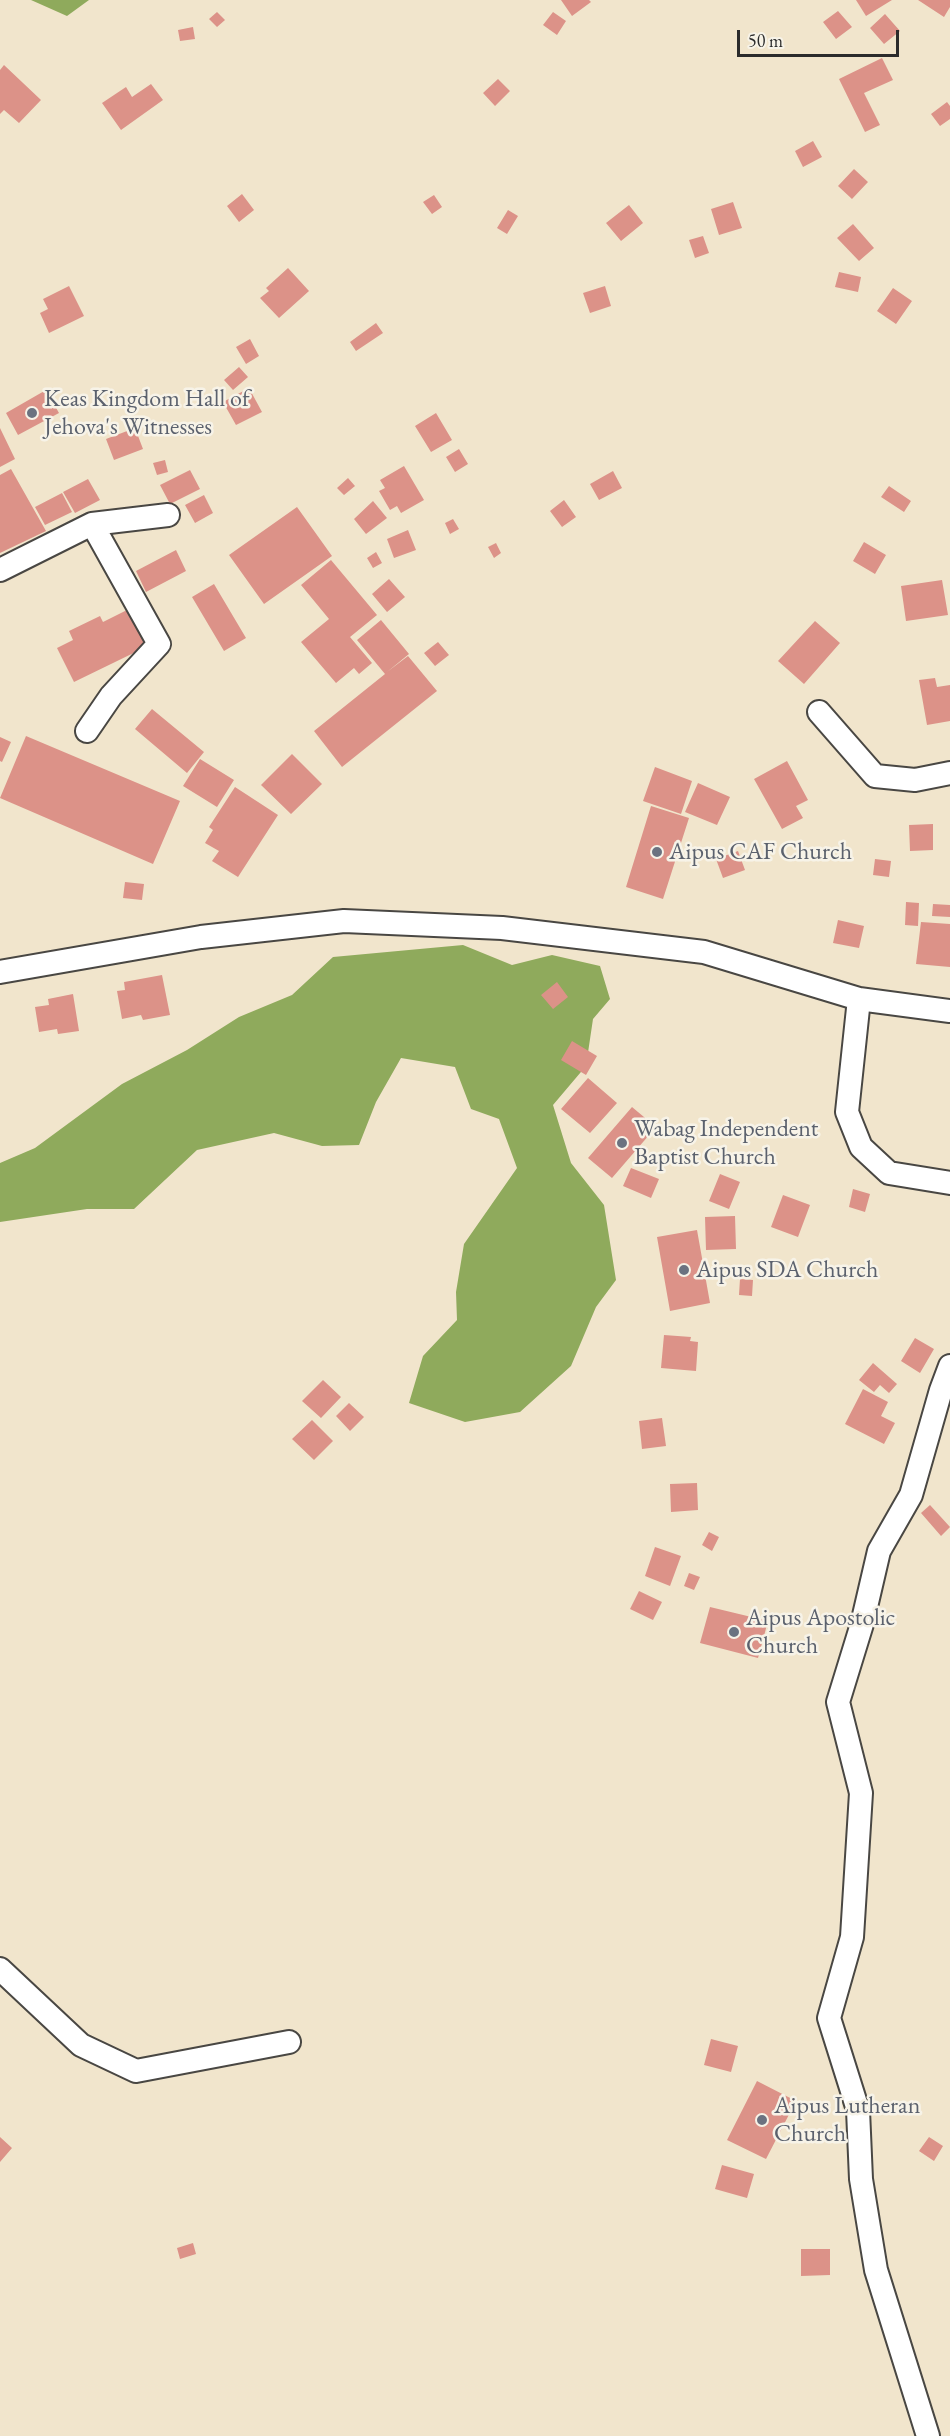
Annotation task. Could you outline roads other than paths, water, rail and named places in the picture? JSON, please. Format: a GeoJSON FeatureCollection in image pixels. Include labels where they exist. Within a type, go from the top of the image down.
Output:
{"type":"FeatureCollection","features":[{"type":"Feature","properties":{"kind":"street"},"geometry":{"type":"LineString","coordinates":[[0,570],[92,524],[168,515]]}},
{"type":"Feature","properties":{"kind":"street"},"geometry":{"type":"LineString","coordinates":[[87,731],[111,696],[159,644],[92,524]]}},
{"type":"Feature","properties":{"kind":"street"},"geometry":{"type":"LineString","coordinates":[[819,712],[875,776],[915,780],[950,773]]}},
{"type":"Feature","properties":{"kind":"street"},"geometry":{"type":"LineString","coordinates":[[0,972],[201,937],[344,921],[502,928],[704,952],[859,999],[950,1011]]}},
{"type":"Feature","properties":{"kind":"street"},"geometry":{"type":"LineString","coordinates":[[859,999],[847,1112],[861,1147],[889,1173],[950,1183]]}},
{"type":"Feature","properties":{"kind":"street"},"geometry":{"type":"LineString","coordinates":[[928,2436],[876,2270],[861,2179],[858,2110],[829,2018],[852,1936],[861,1793],[838,1702],[862,1624],[879,1551],[910,1495],[950,1366]]}},
{"type":"Feature","properties":{"kind":"street"},"geometry":{"type":"LineString","coordinates":[[0,1969],[81,2045],[136,2071],[289,2042]]}},
{"type":"Feature","properties":{"kind":"place","name":"Keas Kingdom Hall of Jehova's Witnesses"},"geometry":{"type":"Point","coordinates":[32,413]}},
{"type":"Feature","properties":{"kind":"place","name":"Aipus CAF Church"},"geometry":{"type":"Point","coordinates":[657,852]}},
{"type":"Feature","properties":{"kind":"place","name":"Wabag Independent Baptist Church"},"geometry":{"type":"Point","coordinates":[622,1143]}},
{"type":"Feature","properties":{"kind":"place","name":"Aipus SDA Church"},"geometry":{"type":"Point","coordinates":[684,1270]}},
{"type":"Feature","properties":{"kind":"place","name":"Aipus Apostolic Church"},"geometry":{"type":"Point","coordinates":[734,1632]}},
{"type":"Feature","properties":{"kind":"place","name":"Aipus Lutheran Church"},"geometry":{"type":"Point","coordinates":[762,2120]}}]}
